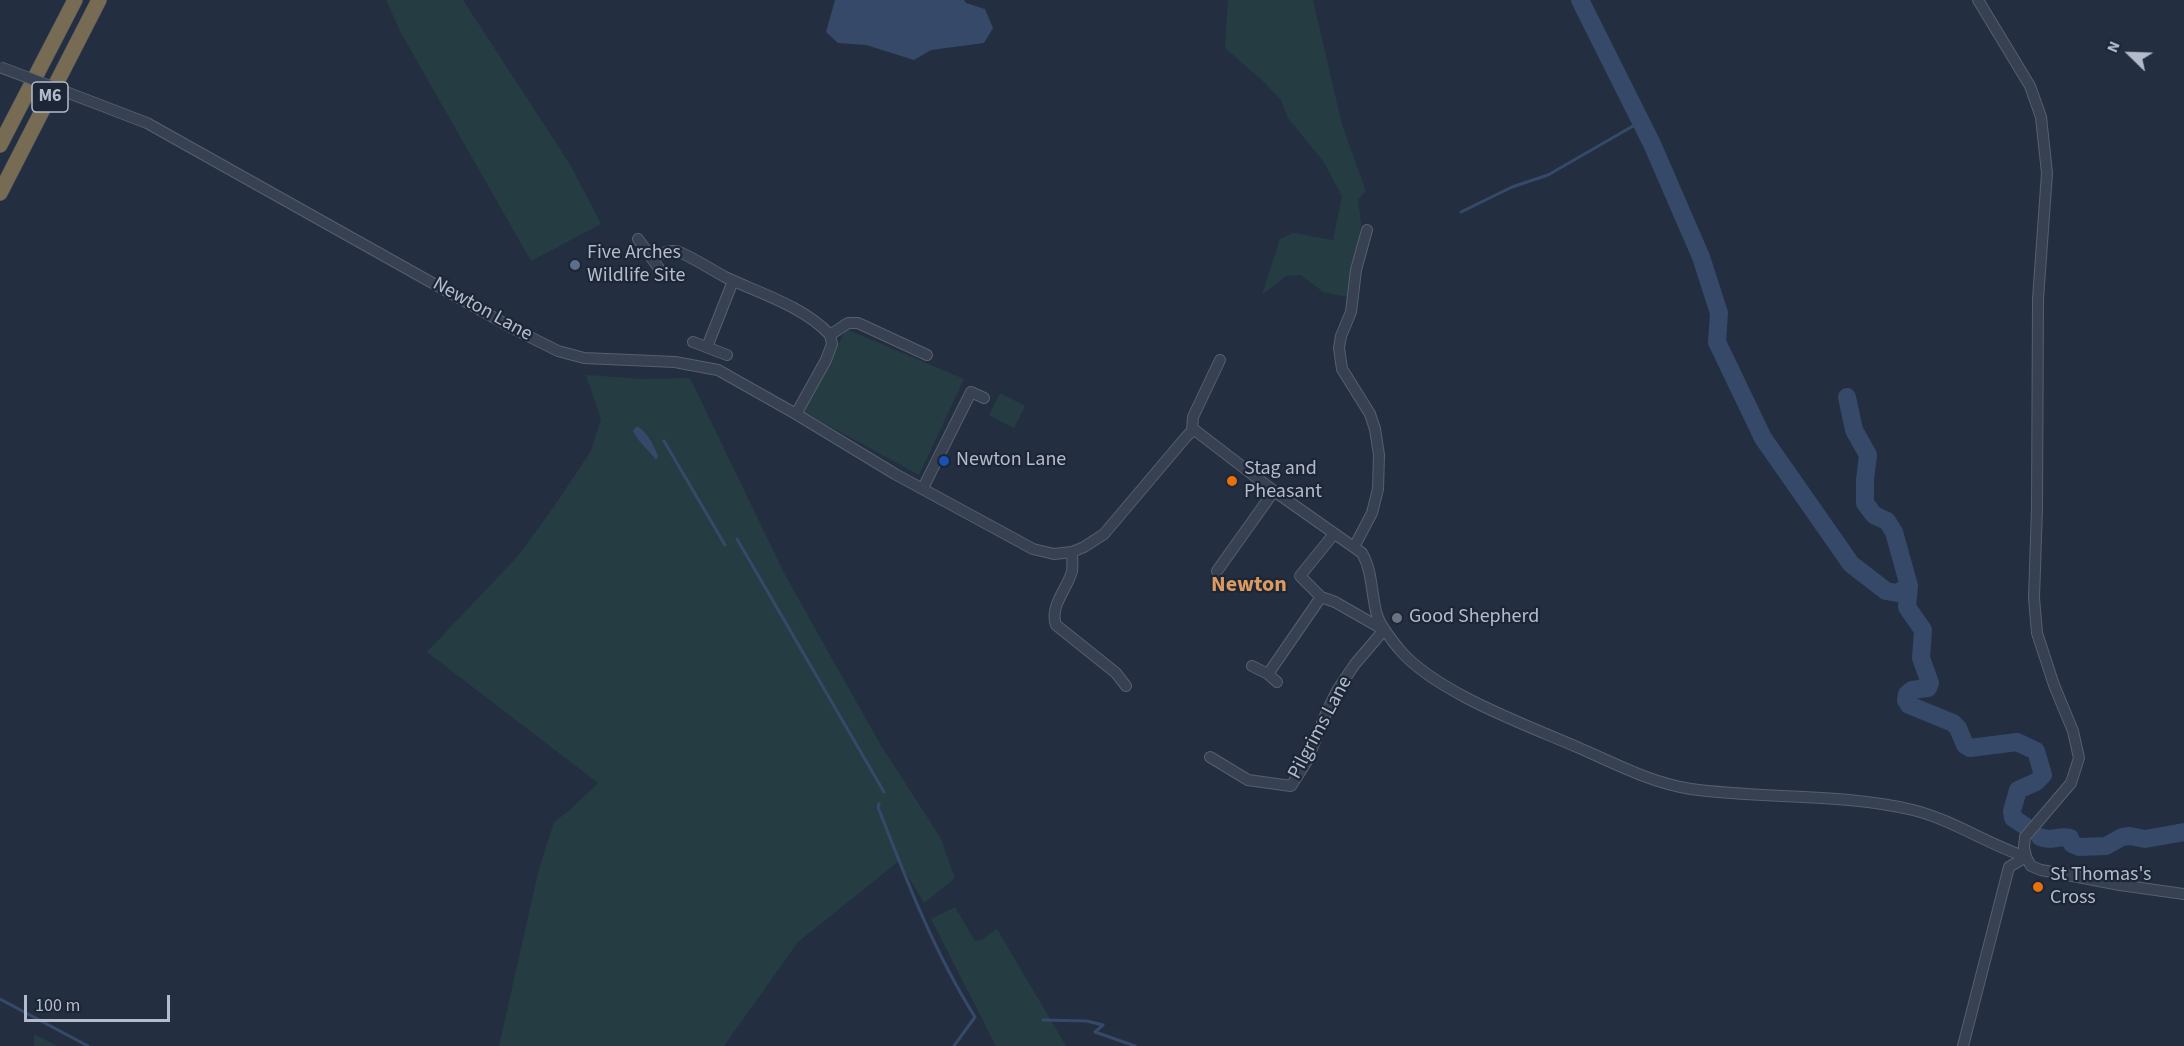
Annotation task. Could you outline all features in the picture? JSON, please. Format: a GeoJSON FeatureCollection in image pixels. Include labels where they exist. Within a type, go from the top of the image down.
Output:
{"type":"FeatureCollection","features":[{"type":"Feature","properties":{"kind":"highway","name":"M6"},"geometry":{"type":"LineString","coordinates":[[0,145],[75,0]]}},
{"type":"Feature","properties":{"kind":"highway","name":"M6"},"geometry":{"type":"LineString","coordinates":[[0,194],[99,0]]}},
{"type":"Feature","properties":{"kind":"street"},"geometry":{"type":"LineString","coordinates":[[1978,0],[2030,86],[2041,117],[2047,173],[2038,299],[2034,598],[2037,633],[2054,685],[2073,731],[2079,758],[2071,783],[2025,837],[2026,857],[2031,866],[2041,870],[2184,894]]}},
{"type":"Feature","properties":{"kind":"street","name":"Newton Lane"},"geometry":{"type":"LineString","coordinates":[[0,67],[147,123],[518,331],[558,351],[584,358],[686,363],[718,370],[895,474],[1033,549],[1054,554],[1072,552],[1104,534],[1196,432]]}},
{"type":"Feature","properties":{"kind":"street"},"geometry":{"type":"LineString","coordinates":[[1354,547],[1372,513],[1378,489],[1379,455],[1370,414],[1342,369],[1339,348],[1341,336],[1351,312],[1356,270],[1367,230]]}},
{"type":"Feature","properties":{"kind":"street"},"geometry":{"type":"LineString","coordinates":[[638,239],[663,274]]}},
{"type":"Feature","properties":{"kind":"street"},"geometry":{"type":"LineString","coordinates":[[652,257],[668,252],[680,253],[769,296],[822,326],[830,335],[832,344],[796,414]]}},
{"type":"Feature","properties":{"kind":"street"},"geometry":{"type":"LineString","coordinates":[[706,347],[734,281]]}},
{"type":"Feature","properties":{"kind":"street"},"geometry":{"type":"LineString","coordinates":[[830,335],[848,324],[858,323],[927,355]]}},
{"type":"Feature","properties":{"kind":"street"},"geometry":{"type":"LineString","coordinates":[[693,342],[727,355]]}},
{"type":"Feature","properties":{"kind":"street"},"geometry":{"type":"LineString","coordinates":[[1220,360],[1193,417],[1196,432],[1274,492],[1362,554],[1368,565],[1377,616],[1384,630],[1415,666],[1447,687],[1519,722],[1658,781],[1691,789],[1880,803],[1914,810],[1948,821],[2008,851],[2026,857]]}},
{"type":"Feature","properties":{"kind":"street"},"geometry":{"type":"LineString","coordinates":[[923,488],[971,392],[984,398]]}},
{"type":"Feature","properties":{"kind":"street"},"geometry":{"type":"LineString","coordinates":[[1217,571],[1274,492]]}},
{"type":"Feature","properties":{"kind":"street"},"geometry":{"type":"LineString","coordinates":[[1334,534],[1300,576],[1321,597],[1335,602],[1384,630]]}},
{"type":"Feature","properties":{"kind":"street"},"geometry":{"type":"LineString","coordinates":[[1072,552],[1073,568],[1055,611],[1056,625],[1058,629],[1116,673],[1126,686]]}},
{"type":"Feature","properties":{"kind":"street"},"geometry":{"type":"LineString","coordinates":[[1269,675],[1321,597]]}},
{"type":"Feature","properties":{"kind":"street","name":"Pilgrims Lane"},"geometry":{"type":"LineString","coordinates":[[1209,757],[1248,780],[1291,786],[1307,761],[1338,689],[1355,664],[1384,630]]}},
{"type":"Feature","properties":{"kind":"street"},"geometry":{"type":"LineString","coordinates":[[1252,666],[1278,682]]}},
{"type":"Feature","properties":{"kind":"street"},"geometry":{"type":"LineString","coordinates":[[1963,1046],[2009,867],[2026,857]]}},
{"type":"Feature","properties":{"kind":"green space"},"geometry":{"type":"Polygon","coordinates":[[[386,0],[463,0],[571,166],[601,224],[531,261],[401,33],[386,0]]]}},
{"type":"Feature","properties":{"kind":"green space"},"geometry":{"type":"Polygon","coordinates":[[[1228,0],[1313,0],[1342,125],[1366,191],[1358,199],[1361,225],[1348,297],[1323,292],[1301,275],[1286,276],[1262,295],[1280,239],[1293,233],[1333,240],[1342,196],[1323,161],[1288,118],[1281,100],[1225,48],[1228,0]]]}},
{"type":"Feature","properties":{"kind":"green space"},"geometry":{"type":"Polygon","coordinates":[[[846,329],[964,379],[919,475],[804,412],[846,329]]]}},
{"type":"Feature","properties":{"kind":"green space"},"geometry":{"type":"Polygon","coordinates":[[[586,375],[645,379],[690,378],[785,575],[880,744],[940,837],[955,878],[924,903],[899,861],[798,942],[724,1046],[499,1046],[539,869],[554,822],[598,783],[427,652],[518,556],[591,451],[601,419],[586,375]]]}},
{"type":"Feature","properties":{"kind":"green space"},"geometry":{"type":"Polygon","coordinates":[[[1000,393],[1025,406],[1014,428],[989,415],[1000,393]]]}},
{"type":"Feature","properties":{"kind":"green space"},"geometry":{"type":"Polygon","coordinates":[[[955,907],[975,941],[981,940],[997,929],[1066,1046],[996,1046],[931,919],[955,907]]]}},
{"type":"Feature","properties":{"kind":"green space"},"geometry":{"type":"Polygon","coordinates":[[[34,1034],[57,1046],[34,1046],[34,1034]]]}},
{"type":"Feature","properties":{"kind":"water"},"geometry":{"type":"Polygon","coordinates":[[[835,0],[964,0],[966,3],[985,9],[993,28],[984,43],[931,50],[914,60],[866,45],[838,43],[826,32],[835,0]]]}},
{"type":"Feature","properties":{"kind":"water"},"geometry":{"type":"Polygon","coordinates":[[[637,426],[652,443],[658,456],[656,460],[635,435],[633,431],[637,426]]]}},
{"type":"Feature","properties":{"kind":"waterway"},"geometry":{"type":"LineString","coordinates":[[1580,0],[1652,144],[1701,257],[1719,313],[1717,342],[1763,438],[1851,564],[1886,591],[1897,593],[1909,586],[1907,607],[1923,630],[1921,658],[1930,683],[1928,688],[1912,690],[1907,694],[1906,700],[1909,705],[1953,723],[1958,728],[1965,745],[1970,748],[2017,742],[2036,751],[2043,775],[2036,782],[2018,790],[2012,811],[2013,818],[2025,826]]}},
{"type":"Feature","properties":{"kind":"waterway"},"geometry":{"type":"LineString","coordinates":[[1461,212],[1512,187],[1548,175],[1640,122]]}},
{"type":"Feature","properties":{"kind":"waterway"},"geometry":{"type":"LineString","coordinates":[[1847,397],[1854,430],[1868,455],[1865,503],[1874,515],[1887,521],[1894,532],[1909,586]]}},
{"type":"Feature","properties":{"kind":"waterway"},"geometry":{"type":"LineString","coordinates":[[664,441],[725,545]]}},
{"type":"Feature","properties":{"kind":"waterway"},"geometry":{"type":"LineString","coordinates":[[737,539],[884,792]]}},
{"type":"Feature","properties":{"kind":"waterway"},"geometry":{"type":"LineString","coordinates":[[879,804],[878,807],[922,915],[946,967],[975,1017],[954,1046]]}},
{"type":"Feature","properties":{"kind":"waterway"},"geometry":{"type":"LineString","coordinates":[[2040,837],[2070,838],[2072,844],[2079,847],[2106,846],[2122,837],[2145,839],[2184,832]]}},
{"type":"Feature","properties":{"kind":"waterway"},"geometry":{"type":"LineString","coordinates":[[0,999],[88,1046]]}},
{"type":"Feature","properties":{"kind":"waterway"},"geometry":{"type":"LineString","coordinates":[[1043,1020],[1087,1021],[1103,1025],[1095,1032],[1135,1046]]}},
{"type":"Feature","properties":{"kind":"place","name":"Five Arches Wildlife Site"},"geometry":{"type":"Point","coordinates":[575,265]}},
{"type":"Feature","properties":{"kind":"place","name":"Newton Lane"},"geometry":{"type":"Point","coordinates":[944,461]}},
{"type":"Feature","properties":{"kind":"place","name":"Stag and Pheasant"},"geometry":{"type":"Point","coordinates":[1232,481]}},
{"type":"Feature","properties":{"kind":"place","name":"Good Shepherd"},"geometry":{"type":"Point","coordinates":[1397,618]}},
{"type":"Feature","properties":{"kind":"place","name":"St Thomas's Cross"},"geometry":{"type":"Point","coordinates":[2038,887]}},
{"type":"Feature","properties":{"kind":"district","name":"Newton"},"geometry":{"type":"Point","coordinates":[1249,586]}}]}
